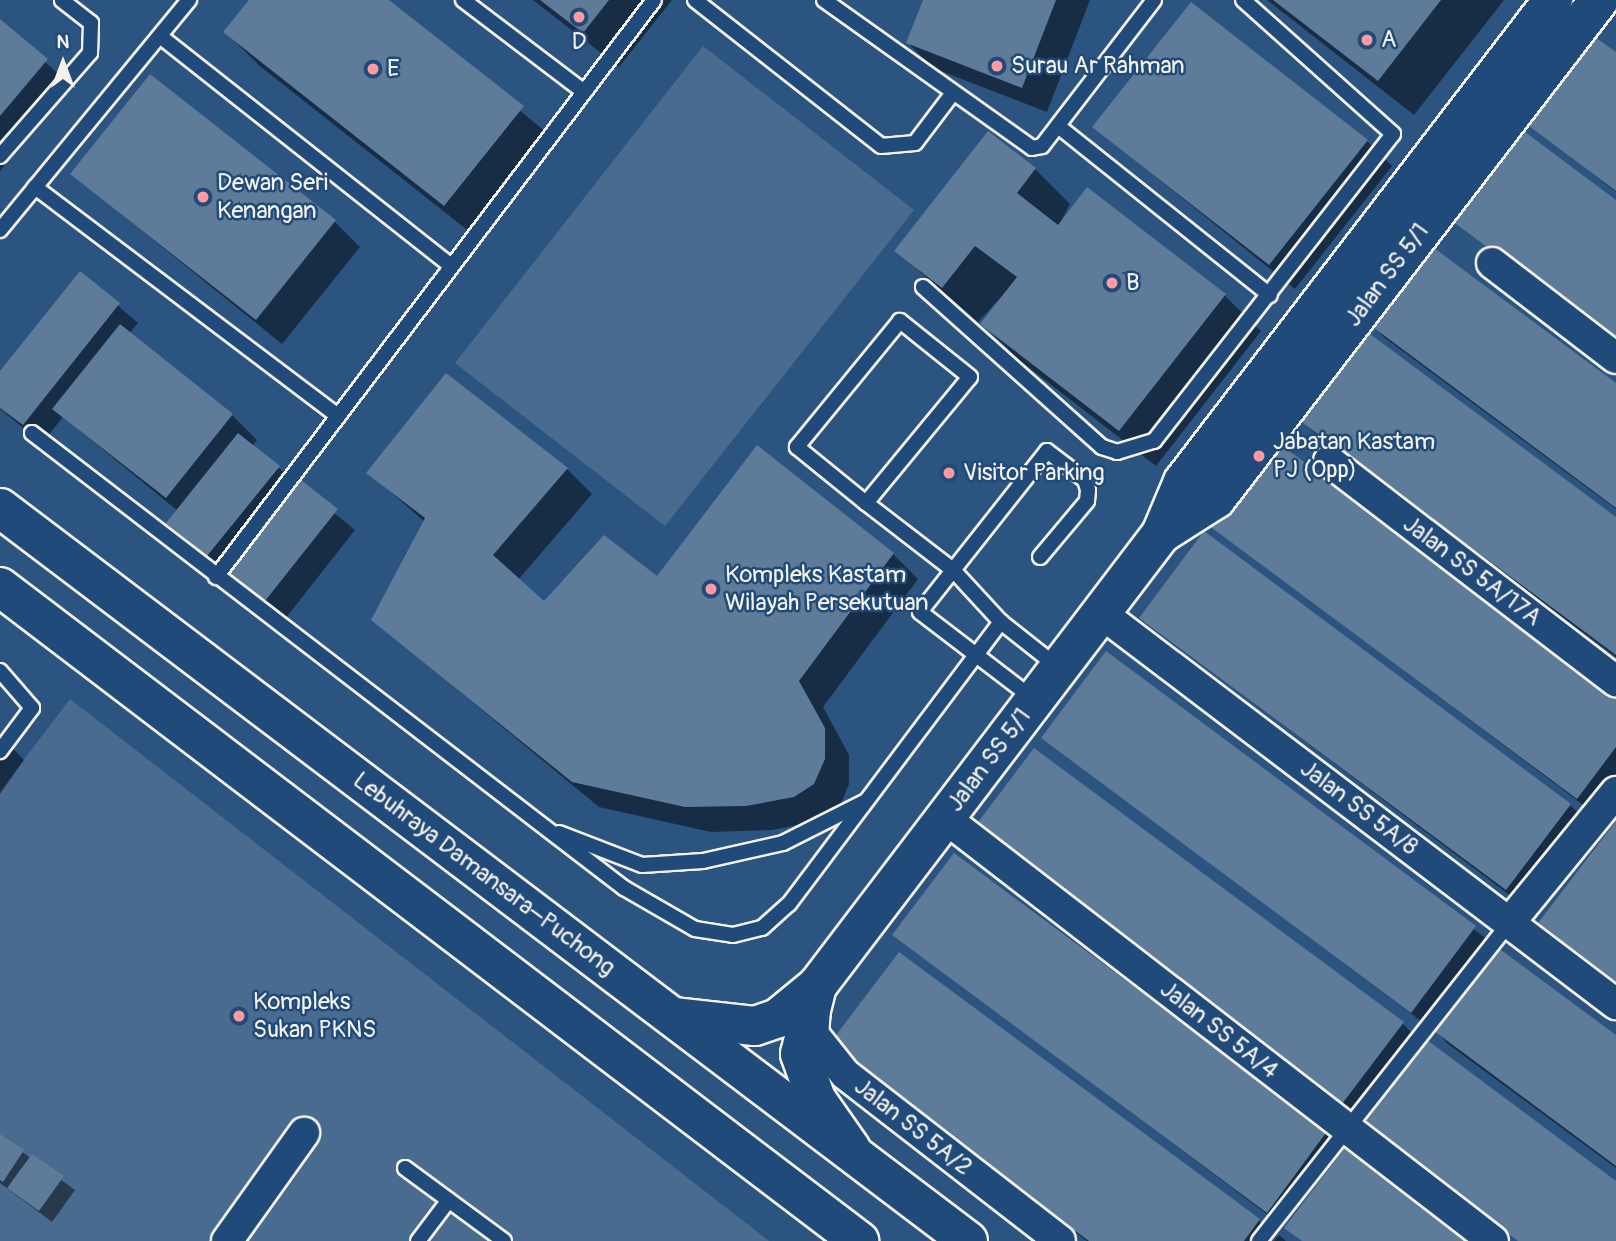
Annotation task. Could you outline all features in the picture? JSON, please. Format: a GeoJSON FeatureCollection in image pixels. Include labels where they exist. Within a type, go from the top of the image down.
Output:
{"type":"FeatureCollection","features":[{"type":"Feature","properties":{"kind":"main road","name":"Jalan SS 5/1"},"geometry":{"type":"LineString","coordinates":[[1161,534],[1216,499],[1598,0]]}},
{"type":"Feature","properties":{"kind":"main road","name":"Jalan SS 5/1"},"geometry":{"type":"LineString","coordinates":[[673,1017],[755,1026],[778,1018],[817,986],[1161,534],[1183,482],[1545,6]]}},
{"type":"Feature","properties":{"kind":"main road","name":"Lebuhraya Damansara–Puchong"},"geometry":{"type":"LineString","coordinates":[[0,508],[968,1241]]}},
{"type":"Feature","properties":{"kind":"main road"},"geometry":{"type":"LineString","coordinates":[[0,589],[859,1241]]}},
{"type":"Feature","properties":{"kind":"main road","name":"Jalan SS 5/1"},"geometry":{"type":"LineString","coordinates":[[817,986],[800,1054],[816,1099],[852,1151]]}},
{"type":"Feature","properties":{"kind":"street"},"geometry":{"type":"LineString","coordinates":[[1492,263],[1616,358]]}},
{"type":"Feature","properties":{"kind":"street","name":"Jalan SS 5A/17A"},"geometry":{"type":"LineString","coordinates":[[1329,461],[1616,681]]}},
{"type":"Feature","properties":{"kind":"street","name":"Jalan SS 5A/8"},"geometry":{"type":"LineString","coordinates":[[1101,613],[1616,1004]]}},
{"type":"Feature","properties":{"kind":"street"},"geometry":{"type":"LineString","coordinates":[[1510,922],[1616,792]]}},
{"type":"Feature","properties":{"kind":"street","name":"Jalan SS 5A/4"},"geometry":{"type":"LineString","coordinates":[[945,818],[1493,1241]]}},
{"type":"Feature","properties":{"kind":"street","name":"Jalan SS 5A/2"},"geometry":{"type":"LineString","coordinates":[[817,986],[813,1034],[845,1074],[1060,1241]]}},
{"type":"Feature","properties":{"kind":"street"},"geometry":{"type":"LineString","coordinates":[[227,1241],[304,1133]]}},
{"type":"Feature","properties":{"kind":"lane"},"geometry":{"type":"LineString","coordinates":[[0,156],[90,53],[91,23],[62,0]]}},
{"type":"Feature","properties":{"kind":"lane"},"geometry":{"type":"LineString","coordinates":[[0,230],[189,0]]}},
{"type":"Feature","properties":{"kind":"lane"},"geometry":{"type":"LineString","coordinates":[[463,0],[584,92]]}},
{"type":"Feature","properties":{"kind":"lane"},"geometry":{"type":"LineString","coordinates":[[215,578],[654,0]]}},
{"type":"Feature","properties":{"kind":"lane"},"geometry":{"type":"LineString","coordinates":[[695,0],[881,146],[915,143],[953,93]]}},
{"type":"Feature","properties":{"kind":"lane"},"geometry":{"type":"LineString","coordinates":[[824,0],[1024,145],[1041,146],[1154,0]]}},
{"type":"Feature","properties":{"kind":"lane"},"geometry":{"type":"LineString","coordinates":[[923,287],[1102,447],[1117,452],[1154,441],[1393,134],[1243,0]]}},
{"type":"Feature","properties":{"kind":"lane"},"geometry":{"type":"LineString","coordinates":[[160,36],[451,266]]}},
{"type":"Feature","properties":{"kind":"lane"},"geometry":{"type":"LineString","coordinates":[[1058,126],[1270,295]]}},
{"type":"Feature","properties":{"kind":"lane"},"geometry":{"type":"LineString","coordinates":[[35,187],[338,415]]}},
{"type":"Feature","properties":{"kind":"lane"},"geometry":{"type":"LineString","coordinates":[[866,503],[970,377],[900,321],[797,447],[866,503],[953,570],[1001,622],[1059,668]]}},
{"type":"Feature","properties":{"kind":"lane"},"geometry":{"type":"LineString","coordinates":[[32,433],[215,578],[624,888],[695,929],[733,934],[762,928],[789,904],[1001,622]]}},
{"type":"Feature","properties":{"kind":"lane"},"geometry":{"type":"LineString","coordinates":[[1035,700],[920,612],[1047,451],[1085,480],[1088,490],[1087,501],[1040,557]]}},
{"type":"Feature","properties":{"kind":"lane"},"geometry":{"type":"LineString","coordinates":[[0,671],[32,708],[0,751]]}},
{"type":"Feature","properties":{"kind":"lane"},"geometry":{"type":"LineString","coordinates":[[544,827],[642,865],[703,861],[783,843],[868,800]]}},
{"type":"Feature","properties":{"kind":"lane"},"geometry":{"type":"LineString","coordinates":[[1259,1241],[1510,922]]}},
{"type":"Feature","properties":{"kind":"lane"},"geometry":{"type":"LineString","coordinates":[[405,1168],[504,1241]]}},
{"type":"Feature","properties":{"kind":"lane"},"geometry":{"type":"LineString","coordinates":[[418,1241],[449,1200]]}},
{"type":"Feature","properties":{"kind":"shaded area"},"geometry":{"type":"Polygon","coordinates":[[[703,46],[914,210],[665,526],[455,363],[703,46]]]}},
{"type":"Feature","properties":{"kind":"shaded area","name":"Kompleks Sukan PKNS"},"geometry":{"type":"Polygon","coordinates":[[[70,699],[769,1241],[0,1241],[0,791],[70,699]]]}},
{"type":"Feature","properties":{"kind":"building","name":"E"},"geometry":{"type":"Polygon","coordinates":[[[249,0],[389,0],[524,106],[444,206],[223,32],[249,0]]]}},
{"type":"Feature","properties":{"kind":"building","name":"D"},"geometry":{"type":"Polygon","coordinates":[[[540,0],[609,0],[583,33],[540,0]]]}},
{"type":"Feature","properties":{"kind":"building","name":"Surau Ar Rahman"},"geometry":{"type":"Polygon","coordinates":[[[923,0],[1056,0],[1022,88],[906,43],[923,0]]]}},
{"type":"Feature","properties":{"kind":"building","name":"A"},"geometry":{"type":"Polygon","coordinates":[[[1273,0],[1441,0],[1378,81],[1273,0]]]}},
{"type":"Feature","properties":{"kind":"building"},"geometry":{"type":"Polygon","coordinates":[[[1191,2],[1368,140],[1269,265],[1092,127],[1191,2]]]}},
{"type":"Feature","properties":{"kind":"building"},"geometry":{"type":"Polygon","coordinates":[[[0,19],[48,59],[0,116],[0,19]]]}},
{"type":"Feature","properties":{"kind":"building"},"geometry":{"type":"Polygon","coordinates":[[[1588,32],[1616,52],[1616,191],[1521,120],[1588,32]]]}},
{"type":"Feature","properties":{"kind":"building","name":"Dewan Seri Kenangan"},"geometry":{"type":"Polygon","coordinates":[[[150,74],[336,220],[256,320],[70,174],[150,74]]]}},
{"type":"Feature","properties":{"kind":"building"},"geometry":{"type":"Polygon","coordinates":[[[1517,126],[1616,200],[1616,343],[1448,218],[1517,126]]]}},
{"type":"Feature","properties":{"kind":"building","name":"B"},"geometry":{"type":"Polygon","coordinates":[[[988,131],[1036,168],[1017,193],[1058,225],[1087,187],[1226,294],[1119,431],[980,324],[1017,277],[975,246],[942,288],[894,251],[988,131]]]}},
{"type":"Feature","properties":{"kind":"building"},"geometry":{"type":"Polygon","coordinates":[[[1430,245],[1616,383],[1616,508],[1370,325],[1430,245]]]}},
{"type":"Feature","properties":{"kind":"building"},"geometry":{"type":"Polygon","coordinates":[[[80,271],[120,303],[23,425],[0,408],[0,371],[80,271]]]}},
{"type":"Feature","properties":{"kind":"building"},"geometry":{"type":"Polygon","coordinates":[[[120,324],[233,414],[166,498],[52,409],[120,324]]]}},
{"type":"Feature","properties":{"kind":"building"},"geometry":{"type":"Polygon","coordinates":[[[1366,331],[1616,517],[1616,655],[1299,420],[1366,331]]]}},
{"type":"Feature","properties":{"kind":"building","name":"Kompleks Kastam Wilayah Persekutuan"},"geometry":{"type":"Polygon","coordinates":[[[446,373],[568,468],[493,555],[544,601],[604,535],[657,576],[757,445],[894,553],[799,681],[825,728],[825,759],[814,784],[794,797],[746,806],[685,807],[572,782],[371,620],[425,518],[366,473],[446,373]]]}},
{"type":"Feature","properties":{"kind":"building"},"geometry":{"type":"Polygon","coordinates":[[[238,433],[280,466],[207,556],[166,523],[238,433]]]}},
{"type":"Feature","properties":{"kind":"building"},"geometry":{"type":"Polygon","coordinates":[[[1273,439],[1616,693],[1616,747],[1577,799],[1208,525],[1273,439]]]}},
{"type":"Feature","properties":{"kind":"building"},"geometry":{"type":"Polygon","coordinates":[[[296,476],[338,509],[265,601],[223,568],[296,476]]]}},
{"type":"Feature","properties":{"kind":"building"},"geometry":{"type":"Polygon","coordinates":[[[1204,531],[1571,804],[1506,890],[1139,618],[1204,531]]]}},
{"type":"Feature","properties":{"kind":"building"},"geometry":{"type":"Polygon","coordinates":[[[1106,651],[1476,926],[1411,1013],[1041,738],[1106,651]]]}},
{"type":"Feature","properties":{"kind":"building"},"geometry":{"type":"Polygon","coordinates":[[[1034,748],[1404,1022],[1342,1104],[972,830],[1034,748]]]}},
{"type":"Feature","properties":{"kind":"building"},"geometry":{"type":"Polygon","coordinates":[[[1616,821],[1616,982],[1538,923],[1616,821]]]}},
{"type":"Feature","properties":{"kind":"building"},"geometry":{"type":"Polygon","coordinates":[[[954,853],[1328,1130],[1267,1213],[892,935],[954,853]]]}},
{"type":"Feature","properties":{"kind":"building"},"geometry":{"type":"Polygon","coordinates":[[[1497,947],[1616,1035],[1616,1166],[1434,1031],[1497,947]]]}},
{"type":"Feature","properties":{"kind":"building"},"geometry":{"type":"Polygon","coordinates":[[[899,952],[1260,1219],[1244,1241],[1089,1241],[827,1047],[899,952]]]}},
{"type":"Feature","properties":{"kind":"building"},"geometry":{"type":"Polygon","coordinates":[[[1427,1040],[1616,1181],[1616,1241],[1518,1241],[1362,1126],[1427,1040]]]}},
{"type":"Feature","properties":{"kind":"building"},"geometry":{"type":"Polygon","coordinates":[[[0,1134],[24,1150],[3,1182],[0,1180],[0,1134]]]}},
{"type":"Feature","properties":{"kind":"building"},"geometry":{"type":"Polygon","coordinates":[[[1347,1145],[1476,1241],[1302,1241],[1284,1228],[1347,1145]]]}},
{"type":"Feature","properties":{"kind":"building"},"geometry":{"type":"Polygon","coordinates":[[[32,1154],[64,1176],[39,1211],[7,1188],[32,1154]]]}},
{"type":"Feature","properties":{"kind":"place","name":"D"},"geometry":{"type":"Point","coordinates":[579,17]}},
{"type":"Feature","properties":{"kind":"place","name":"A"},"geometry":{"type":"Point","coordinates":[1367,40]}},
{"type":"Feature","properties":{"kind":"place","name":"Surau Ar Rahman"},"geometry":{"type":"Point","coordinates":[997,66]}},
{"type":"Feature","properties":{"kind":"place","name":"E"},"geometry":{"type":"Point","coordinates":[373,69]}},
{"type":"Feature","properties":{"kind":"place","name":"Dewan Seri Kenangan"},"geometry":{"type":"Point","coordinates":[203,197]}},
{"type":"Feature","properties":{"kind":"place","name":"B"},"geometry":{"type":"Point","coordinates":[1112,283]}},
{"type":"Feature","properties":{"kind":"place","name":"Jabatan Kastam PJ (Opp)"},"geometry":{"type":"Point","coordinates":[1259,456]}},
{"type":"Feature","properties":{"kind":"place","name":"Visitor Parking"},"geometry":{"type":"Point","coordinates":[949,473]}},
{"type":"Feature","properties":{"kind":"place","name":"Kompleks Kastam Wilayah Persekutuan"},"geometry":{"type":"Point","coordinates":[711,589]}},
{"type":"Feature","properties":{"kind":"place","name":"Kompleks Sukan PKNS"},"geometry":{"type":"Point","coordinates":[239,1016]}}]}
